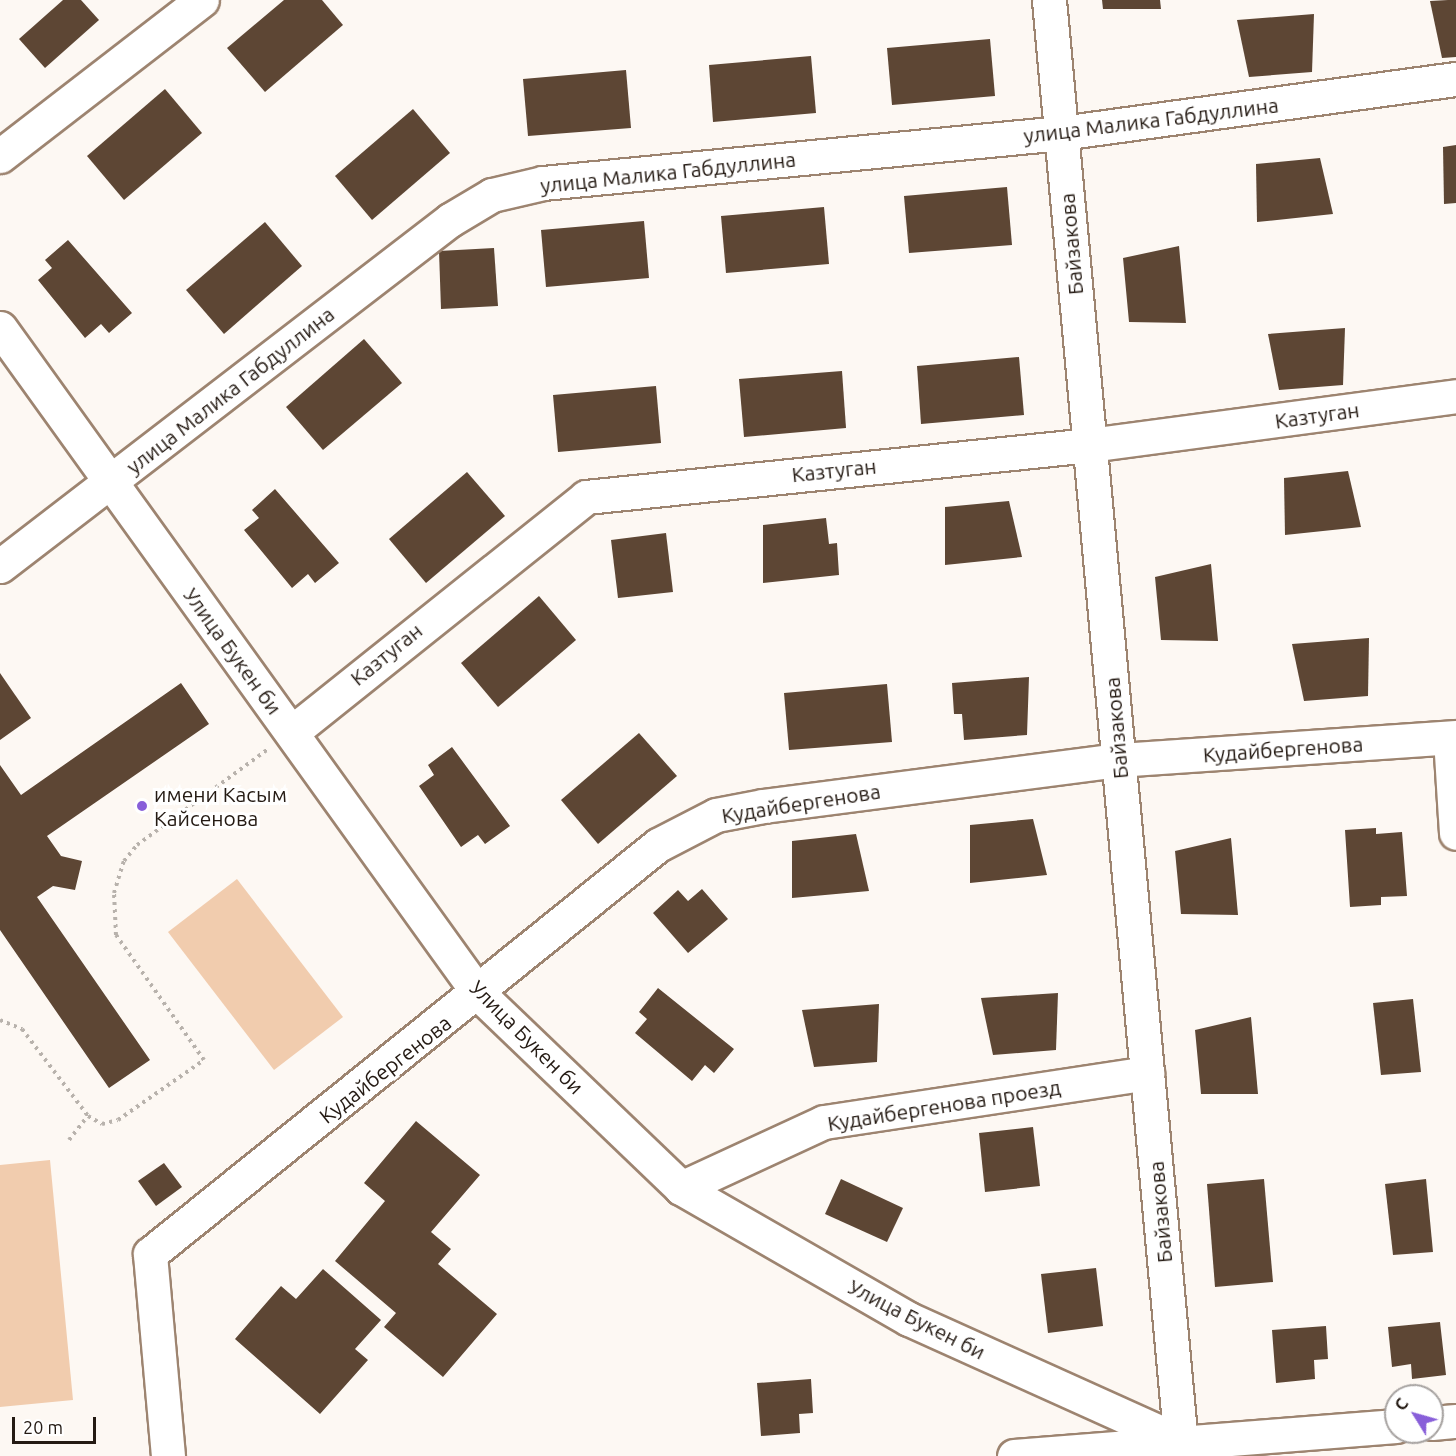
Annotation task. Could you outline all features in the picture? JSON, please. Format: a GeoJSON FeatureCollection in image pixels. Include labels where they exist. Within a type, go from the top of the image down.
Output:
{"type":"FeatureCollection","features":[{"type":"Feature","properties":{"kind":"street"},"geometry":{"type":"LineString","coordinates":[[0,156],[202,0]]}},
{"type":"Feature","properties":{"kind":"street","name":"Байзакова"},"geometry":{"type":"LineString","coordinates":[[1049,0],[1181,1449]]}},
{"type":"Feature","properties":{"kind":"street","name":"улица Малика Габдуллина"},"geometry":{"type":"LineString","coordinates":[[0,566],[450,220],[492,195],[543,183],[1061,133],[1456,78]]}},
{"type":"Feature","properties":{"kind":"street","name":"Улица Букен би"},"geometry":{"type":"LineString","coordinates":[[0,328],[479,994],[681,1188],[909,1319],[1181,1449]]}},
{"type":"Feature","properties":{"kind":"street","name":"Казтуган"},"geometry":{"type":"LineString","coordinates":[[292,732],[586,498],[1090,445],[1456,396]]}},
{"type":"Feature","properties":{"kind":"street"},"geometry":{"type":"LineString","coordinates":[[1453,738],[1456,833]]}},
{"type":"Feature","properties":{"kind":"street","name":"Кудайбергенова"},"geometry":{"type":"LineString","coordinates":[[168,1456],[150,1254],[479,994],[658,845],[716,815],[1119,760],[1453,738]]}},
{"type":"Feature","properties":{"kind":"street","name":"Кудайбергенова проезд"},"geometry":{"type":"LineString","coordinates":[[681,1188],[824,1122],[1147,1073]]}},
{"type":"Feature","properties":{"kind":"street"},"geometry":{"type":"LineString","coordinates":[[1014,1456],[1181,1449],[1384,1427]]}},
{"type":"Feature","properties":{"kind":"path"},"geometry":{"type":"LineString","coordinates":[[0,1020],[22,1029],[88,1116],[102,1124],[118,1120],[204,1060],[116,935],[114,893],[124,861],[137,844],[292,732]]}},
{"type":"Feature","properties":{"kind":"path"},"geometry":{"type":"LineString","coordinates":[[69,1140],[88,1116]]}},
{"type":"Feature","properties":{"kind":"shaded area"},"geometry":{"type":"Polygon","coordinates":[[[237,879],[343,1017],[274,1070],[168,932],[237,879]]]}},
{"type":"Feature","properties":{"kind":"shaded area"},"geometry":{"type":"Polygon","coordinates":[[[50,1160],[73,1400],[0,1407],[0,1165],[50,1160]]]}},
{"type":"Feature","properties":{"kind":"building"},"geometry":{"type":"Polygon","coordinates":[[[63,0],[81,0],[99,20],[45,68],[19,39],[63,0]]]}},
{"type":"Feature","properties":{"kind":"building"},"geometry":{"type":"Polygon","coordinates":[[[284,0],[322,0],[343,25],[265,92],[227,48],[284,0]]]}},
{"type":"Feature","properties":{"kind":"building"},"geometry":{"type":"Polygon","coordinates":[[[1102,0],[1160,0],[1161,9],[1103,9],[1102,0]]]}},
{"type":"Feature","properties":{"kind":"building"},"geometry":{"type":"Polygon","coordinates":[[[1456,0],[1456,57],[1442,58],[1430,1],[1456,0]]]}},
{"type":"Feature","properties":{"kind":"building"},"geometry":{"type":"Polygon","coordinates":[[[1314,14],[1312,72],[1249,77],[1237,20],[1314,14]]]}},
{"type":"Feature","properties":{"kind":"building"},"geometry":{"type":"Polygon","coordinates":[[[990,39],[995,96],[892,105],[887,48],[990,39]]]}},
{"type":"Feature","properties":{"kind":"building"},"geometry":{"type":"Polygon","coordinates":[[[811,56],[816,113],[713,122],[709,65],[811,56]]]}},
{"type":"Feature","properties":{"kind":"building"},"geometry":{"type":"Polygon","coordinates":[[[626,70],[631,128],[528,136],[523,79],[626,70]]]}},
{"type":"Feature","properties":{"kind":"building"},"geometry":{"type":"Polygon","coordinates":[[[165,89],[202,133],[124,200],[87,156],[165,89]]]}},
{"type":"Feature","properties":{"kind":"building"},"geometry":{"type":"Polygon","coordinates":[[[413,109],[450,153],[372,220],[335,176],[413,109]]]}},
{"type":"Feature","properties":{"kind":"building"},"geometry":{"type":"Polygon","coordinates":[[[1456,145],[1456,203],[1444,204],[1443,147],[1456,145]]]}},
{"type":"Feature","properties":{"kind":"building"},"geometry":{"type":"Polygon","coordinates":[[[1320,158],[1333,214],[1257,222],[1256,164],[1320,158]]]}},
{"type":"Feature","properties":{"kind":"building"},"geometry":{"type":"Polygon","coordinates":[[[1007,187],[1012,245],[909,253],[904,196],[1007,187]]]}},
{"type":"Feature","properties":{"kind":"building"},"geometry":{"type":"Polygon","coordinates":[[[824,207],[829,264],[726,273],[721,216],[824,207]]]}},
{"type":"Feature","properties":{"kind":"building"},"geometry":{"type":"Polygon","coordinates":[[[644,221],[649,278],[546,287],[541,230],[644,221]]]}},
{"type":"Feature","properties":{"kind":"building"},"geometry":{"type":"Polygon","coordinates":[[[265,222],[302,266],[224,334],[186,290],[265,222]]]}},
{"type":"Feature","properties":{"kind":"building"},"geometry":{"type":"Polygon","coordinates":[[[68,240],[132,313],[109,333],[101,324],[85,338],[38,280],[52,268],[45,260],[68,240]]]}},
{"type":"Feature","properties":{"kind":"building"},"geometry":{"type":"Polygon","coordinates":[[[1179,246],[1186,323],[1129,322],[1123,258],[1179,246]]]}},
{"type":"Feature","properties":{"kind":"building"},"geometry":{"type":"Polygon","coordinates":[[[494,248],[498,306],[441,309],[439,251],[494,248]]]}},
{"type":"Feature","properties":{"kind":"building"},"geometry":{"type":"Polygon","coordinates":[[[1345,328],[1343,385],[1279,390],[1268,334],[1345,328]]]}},
{"type":"Feature","properties":{"kind":"building"},"geometry":{"type":"Polygon","coordinates":[[[364,339],[402,383],[323,450],[286,407],[364,339]]]}},
{"type":"Feature","properties":{"kind":"building"},"geometry":{"type":"Polygon","coordinates":[[[1019,357],[1024,415],[921,424],[917,366],[1019,357]]]}},
{"type":"Feature","properties":{"kind":"building"},"geometry":{"type":"Polygon","coordinates":[[[842,371],[846,428],[744,437],[739,379],[842,371]]]}},
{"type":"Feature","properties":{"kind":"building"},"geometry":{"type":"Polygon","coordinates":[[[656,386],[661,443],[558,452],[553,395],[656,386]]]}},
{"type":"Feature","properties":{"kind":"building"},"geometry":{"type":"Polygon","coordinates":[[[1348,471],[1361,527],[1285,535],[1284,478],[1348,471]]]}},
{"type":"Feature","properties":{"kind":"building"},"geometry":{"type":"Polygon","coordinates":[[[467,472],[505,516],[426,583],[389,539],[467,472]]]}},
{"type":"Feature","properties":{"kind":"building"},"geometry":{"type":"Polygon","coordinates":[[[275,489],[339,563],[315,583],[308,574],[292,588],[244,530],[259,518],[252,510],[275,489]]]}},
{"type":"Feature","properties":{"kind":"building"},"geometry":{"type":"Polygon","coordinates":[[[1009,501],[1022,557],[945,565],[945,507],[1009,501]]]}},
{"type":"Feature","properties":{"kind":"building"},"geometry":{"type":"Polygon","coordinates":[[[826,518],[829,544],[837,543],[839,575],[763,583],[763,525],[826,518]]]}},
{"type":"Feature","properties":{"kind":"building"},"geometry":{"type":"Polygon","coordinates":[[[666,533],[673,592],[618,598],[611,540],[666,533]]]}},
{"type":"Feature","properties":{"kind":"building"},"geometry":{"type":"Polygon","coordinates":[[[1211,564],[1218,641],[1161,640],[1155,577],[1211,564]]]}},
{"type":"Feature","properties":{"kind":"building"},"geometry":{"type":"Polygon","coordinates":[[[539,596],[576,640],[498,707],[461,663],[539,596]]]}},
{"type":"Feature","properties":{"kind":"building"},"geometry":{"type":"Polygon","coordinates":[[[1369,638],[1368,696],[1304,701],[1292,644],[1369,638]]]}},
{"type":"Feature","properties":{"kind":"building"},"geometry":{"type":"Polygon","coordinates":[[[0,673],[31,718],[0,740],[0,673]]]}},
{"type":"Feature","properties":{"kind":"building"},"geometry":{"type":"Polygon","coordinates":[[[1029,677],[1027,735],[964,740],[962,714],[954,714],[952,683],[1029,677]]]}},
{"type":"Feature","properties":{"kind":"building"},"geometry":{"type":"Polygon","coordinates":[[[181,683],[209,724],[47,836],[61,856],[82,861],[75,890],[53,886],[37,897],[150,1060],[109,1088],[0,930],[0,765],[21,795],[181,683]]]}},
{"type":"Feature","properties":{"kind":"building"},"geometry":{"type":"Polygon","coordinates":[[[887,684],[892,742],[789,750],[784,693],[887,684]]]}},
{"type":"Feature","properties":{"kind":"building"},"geometry":{"type":"Polygon","coordinates":[[[639,733],[677,776],[598,844],[561,800],[639,733]]]}},
{"type":"Feature","properties":{"kind":"building"},"geometry":{"type":"Polygon","coordinates":[[[452,747],[510,826],[485,844],[478,835],[461,847],[419,786],[434,775],[428,765],[452,747]]]}},
{"type":"Feature","properties":{"kind":"building"},"geometry":{"type":"Polygon","coordinates":[[[1033,819],[1047,875],[970,883],[970,825],[1033,819]]]}},
{"type":"Feature","properties":{"kind":"building"},"geometry":{"type":"Polygon","coordinates":[[[1376,828],[1376,834],[1402,832],[1407,896],[1381,897],[1381,905],[1350,907],[1345,830],[1376,828]]]}},
{"type":"Feature","properties":{"kind":"building"},"geometry":{"type":"Polygon","coordinates":[[[856,834],[869,891],[792,898],[792,841],[856,834]]]}},
{"type":"Feature","properties":{"kind":"building"},"geometry":{"type":"Polygon","coordinates":[[[1231,838],[1238,915],[1181,914],[1175,851],[1231,838]]]}},
{"type":"Feature","properties":{"kind":"building"},"geometry":{"type":"Polygon","coordinates":[[[702,889],[728,919],[688,953],[653,913],[678,890],[688,901],[702,889]]]}},
{"type":"Feature","properties":{"kind":"building"},"geometry":{"type":"Polygon","coordinates":[[[658,988],[734,1049],[714,1073],[705,1065],[692,1081],[635,1033],[647,1019],[639,1012],[658,988]]]}},
{"type":"Feature","properties":{"kind":"building"},"geometry":{"type":"Polygon","coordinates":[[[1058,993],[1056,1050],[993,1055],[981,998],[1058,993]]]}},
{"type":"Feature","properties":{"kind":"building"},"geometry":{"type":"Polygon","coordinates":[[[1413,999],[1421,1072],[1381,1075],[1373,1003],[1413,999]]]}},
{"type":"Feature","properties":{"kind":"building"},"geometry":{"type":"Polygon","coordinates":[[[879,1004],[877,1062],[814,1067],[802,1010],[879,1004]]]}},
{"type":"Feature","properties":{"kind":"building"},"geometry":{"type":"Polygon","coordinates":[[[1251,1017],[1258,1094],[1201,1094],[1195,1030],[1251,1017]]]}},
{"type":"Feature","properties":{"kind":"building"},"geometry":{"type":"Polygon","coordinates":[[[416,1121],[480,1175],[431,1232],[451,1249],[438,1264],[497,1314],[443,1377],[384,1327],[396,1313],[335,1261],[385,1201],[364,1183],[416,1121]]]}},
{"type":"Feature","properties":{"kind":"building"},"geometry":{"type":"Polygon","coordinates":[[[1033,1127],[1040,1186],[985,1192],[979,1133],[1033,1127]]]}},
{"type":"Feature","properties":{"kind":"building"},"geometry":{"type":"Polygon","coordinates":[[[164,1163],[182,1187],[156,1206],[138,1181],[164,1163]]]}},
{"type":"Feature","properties":{"kind":"building"},"geometry":{"type":"Polygon","coordinates":[[[841,1179],[903,1208],[887,1242],[825,1214],[841,1179]]]}},
{"type":"Feature","properties":{"kind":"building"},"geometry":{"type":"Polygon","coordinates":[[[1264,1179],[1273,1282],[1215,1287],[1207,1184],[1264,1179]]]}},
{"type":"Feature","properties":{"kind":"building"},"geometry":{"type":"Polygon","coordinates":[[[1426,1179],[1433,1252],[1393,1255],[1385,1184],[1426,1179]]]}},
{"type":"Feature","properties":{"kind":"building"},"geometry":{"type":"Polygon","coordinates":[[[1096,1268],[1103,1326],[1048,1333],[1041,1274],[1096,1268]]]}},
{"type":"Feature","properties":{"kind":"building"},"geometry":{"type":"Polygon","coordinates":[[[323,1269],[381,1320],[355,1349],[368,1360],[320,1414],[235,1339],[281,1286],[296,1299],[323,1269]]]}},
{"type":"Feature","properties":{"kind":"building"},"geometry":{"type":"Polygon","coordinates":[[[1440,1322],[1446,1375],[1412,1379],[1411,1364],[1392,1367],[1388,1327],[1440,1322]]]}},
{"type":"Feature","properties":{"kind":"building"},"geometry":{"type":"Polygon","coordinates":[[[1326,1326],[1328,1359],[1314,1360],[1315,1379],[1276,1383],[1272,1330],[1326,1326]]]}},
{"type":"Feature","properties":{"kind":"building"},"geometry":{"type":"Polygon","coordinates":[[[811,1379],[813,1413],[799,1414],[800,1433],[761,1436],[757,1383],[811,1379]]]}},
{"type":"Feature","properties":{"kind":"place","name":"имени Касым Кайсенова"},"geometry":{"type":"Point","coordinates":[142,806]}}]}
